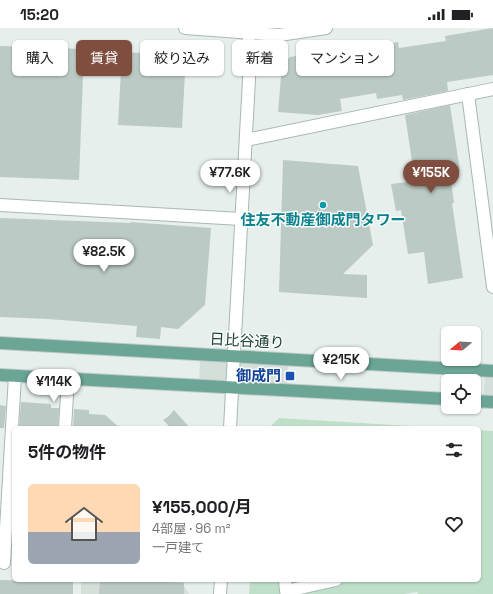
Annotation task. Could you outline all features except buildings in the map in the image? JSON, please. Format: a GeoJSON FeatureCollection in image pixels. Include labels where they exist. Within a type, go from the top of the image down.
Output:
{"type":"FeatureCollection","features":[{"type":"Feature","properties":{"kind":"main road","name":"日比谷通り"},"geometry":{"type":"LineString","coordinates":[[0,343],[493,371]]}},
{"type":"Feature","properties":{"kind":"main road"},"geometry":{"type":"LineString","coordinates":[[0,375],[441,399]]}},
{"type":"Feature","properties":{"kind":"main road"},"geometry":{"type":"LineString","coordinates":[[481,401],[493,402]]}},
{"type":"Feature","properties":{"kind":"street"},"geometry":{"type":"LineString","coordinates":[[185,28],[248,30],[279,35],[326,28]]}},
{"type":"Feature","properties":{"kind":"street"},"geometry":{"type":"LineString","coordinates":[[230,426],[250,61],[248,30]]}},
{"type":"Feature","properties":{"kind":"street"},"geometry":{"type":"LineString","coordinates":[[246,140],[493,89]]}},
{"type":"Feature","properties":{"kind":"street"},"geometry":{"type":"LineString","coordinates":[[468,94],[493,287]]}},
{"type":"Feature","properties":{"kind":"street"},"geometry":{"type":"LineString","coordinates":[[0,205],[241,219]]}},
{"type":"Feature","properties":{"kind":"street"},"geometry":{"type":"LineString","coordinates":[[13,426],[15,376]]}},
{"type":"Feature","properties":{"kind":"street"},"geometry":{"type":"LineString","coordinates":[[65,426],[68,379]]}},
{"type":"Feature","properties":{"kind":"street"},"geometry":{"type":"LineString","coordinates":[[6,563],[12,438]]}},
{"type":"Feature","properties":{"kind":"street"},"geometry":{"type":"LineString","coordinates":[[220,594],[221,582]]}},
{"type":"Feature","properties":{"kind":"street"},"geometry":{"type":"LineString","coordinates":[[285,582],[286,591],[327,582]]}},
{"type":"Feature","properties":{"kind":"shaded area"},"geometry":{"type":"Polygon","coordinates":[[[200,357],[288,359],[287,395],[199,391],[200,357]]]}},
{"type":"Feature","properties":{"kind":"shaded area"},"geometry":{"type":"Polygon","coordinates":[[[485,371],[493,371],[493,408],[483,407],[485,371]]]}},
{"type":"Feature","properties":{"kind":"shaded area"},"geometry":{"type":"Polygon","coordinates":[[[81,582],[182,582],[189,594],[81,594],[81,582]]]}},
{"type":"Feature","properties":{"kind":"green space"},"geometry":{"type":"Polygon","coordinates":[[[279,418],[410,426],[271,426],[279,418]]]}},
{"type":"Feature","properties":{"kind":"green space"},"geometry":{"type":"Polygon","coordinates":[[[481,430],[493,431],[493,594],[418,594],[417,592],[403,594],[249,594],[250,582],[481,582],[481,430]]]}},
{"type":"Feature","properties":{"kind":"place","name":"住友不動産御成門タワー"},"geometry":{"type":"Point","coordinates":[323,205]}},
{"type":"Feature","properties":{"kind":"place","name":"御成門"},"geometry":{"type":"Point","coordinates":[290,376]}}]}
